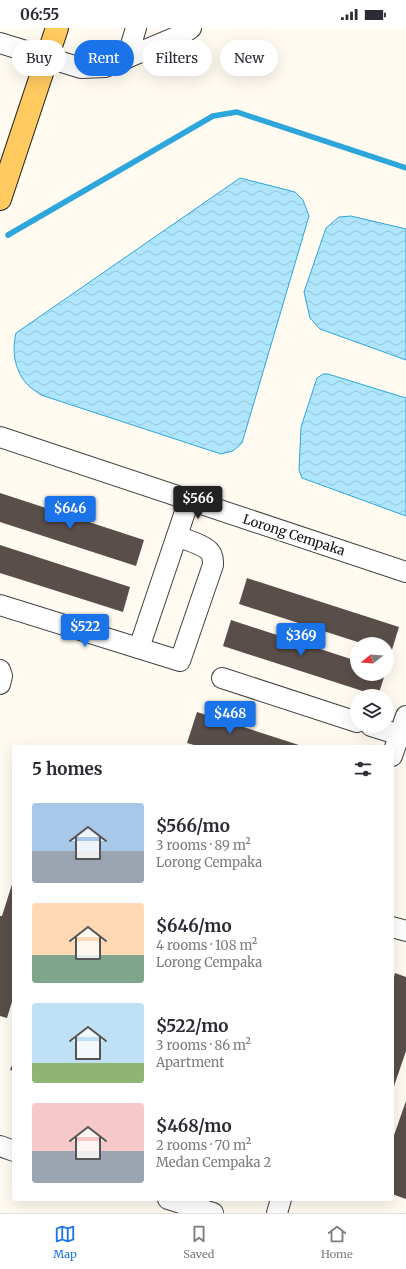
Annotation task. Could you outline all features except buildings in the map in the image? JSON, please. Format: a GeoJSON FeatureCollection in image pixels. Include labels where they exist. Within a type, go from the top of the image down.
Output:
{"type":"FeatureCollection","features":[{"type":"Feature","properties":{"kind":"main road"},"geometry":{"type":"LineString","coordinates":[[53,40],[57,28]]}},
{"type":"Feature","properties":{"kind":"main road"},"geometry":{"type":"LineString","coordinates":[[0,199],[41,76]]}},
{"type":"Feature","properties":{"kind":"street"},"geometry":{"type":"LineString","coordinates":[[132,40],[136,28]]}},
{"type":"Feature","properties":{"kind":"street"},"geometry":{"type":"LineString","coordinates":[[134,55],[181,35],[191,28]]}},
{"type":"Feature","properties":{"kind":"street"},"geometry":{"type":"LineString","coordinates":[[0,43],[12,47]]}},
{"type":"Feature","properties":{"kind":"street","name":"Lorong Cempaka"},"geometry":{"type":"LineString","coordinates":[[0,437],[406,572]]}},
{"type":"Feature","properties":{"kind":"street"},"geometry":{"type":"LineString","coordinates":[[139,648],[190,500]]}},
{"type":"Feature","properties":{"kind":"street"},"geometry":{"type":"LineString","coordinates":[[0,605],[180,661],[213,565],[213,558],[210,552],[204,548],[177,536]]}},
{"type":"Feature","properties":{"kind":"street"},"geometry":{"type":"LineString","coordinates":[[0,670],[2,676],[0,684]]}},
{"type":"Feature","properties":{"kind":"street"},"geometry":{"type":"LineString","coordinates":[[222,678],[350,720]]}},
{"type":"Feature","properties":{"kind":"street"},"geometry":{"type":"LineString","coordinates":[[394,751],[406,716]]}},
{"type":"Feature","properties":{"kind":"street"},"geometry":{"type":"LineString","coordinates":[[394,733],[400,735]]}},
{"type":"Feature","properties":{"kind":"street"},"geometry":{"type":"LineString","coordinates":[[394,928],[406,931]]}},
{"type":"Feature","properties":{"kind":"street"},"geometry":{"type":"LineString","coordinates":[[0,1146],[12,1150]]}},
{"type":"Feature","properties":{"kind":"street"},"geometry":{"type":"LineString","coordinates":[[174,1201],[213,1213]]}},
{"type":"Feature","properties":{"kind":"street"},"geometry":{"type":"LineString","coordinates":[[277,1213],[280,1201]]}},
{"type":"Feature","properties":{"kind":"water"},"geometry":{"type":"Polygon","coordinates":[[[240,178],[295,192],[303,200],[309,216],[242,443],[233,451],[221,454],[41,395],[28,385],[19,372],[15,359],[14,346],[16,333],[240,178]]]}},
{"type":"Feature","properties":{"kind":"water"},"geometry":{"type":"Polygon","coordinates":[[[351,216],[406,229],[406,360],[320,329],[310,318],[304,292],[326,228],[339,217],[351,216]]]}},
{"type":"Feature","properties":{"kind":"water"},"geometry":{"type":"Polygon","coordinates":[[[323,374],[328,374],[406,398],[406,516],[302,478],[299,470],[301,427],[317,378],[323,374]]]}},
{"type":"Feature","properties":{"kind":"waterway"},"geometry":{"type":"LineString","coordinates":[[8,235],[213,116],[237,112],[406,168]]}}]}
